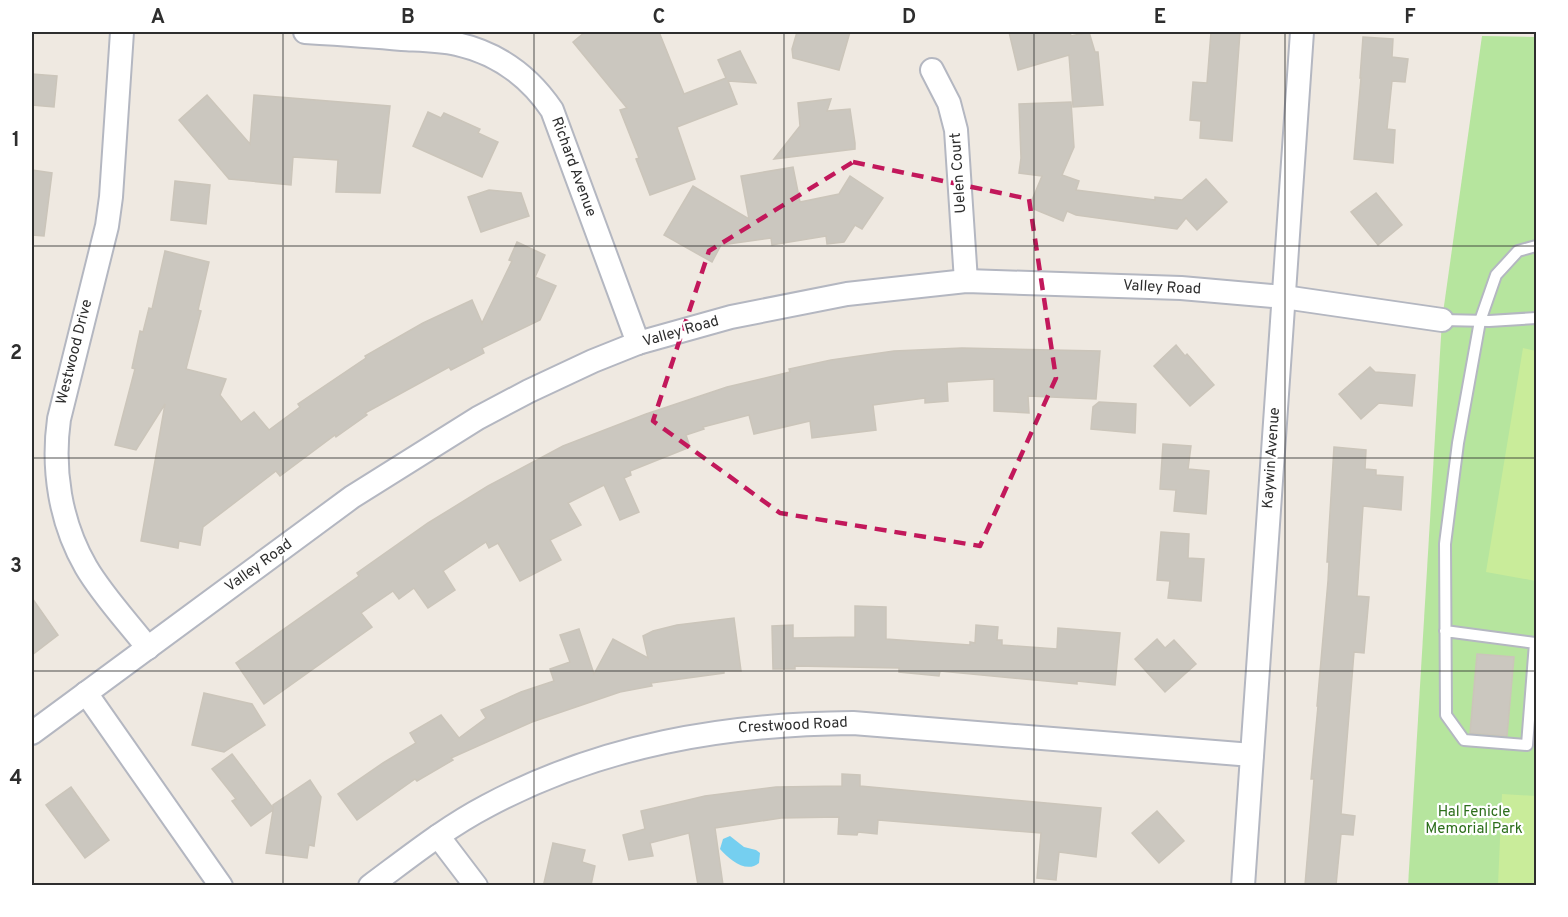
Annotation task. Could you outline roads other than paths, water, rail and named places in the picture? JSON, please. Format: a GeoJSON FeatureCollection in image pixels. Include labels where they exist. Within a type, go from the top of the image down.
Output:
{"type":"FeatureCollection","features":[{"type":"Feature","properties":{"kind":"street","name":"Westwood Drive"},"geometry":{"type":"LineString","coordinates":[[122,32],[107,226],[59,418],[56,438],[57,476],[63,514],[86,567],[102,591],[148,648]]}},
{"type":"Feature","properties":{"kind":"street","name":"Richard Avenue"},"geometry":{"type":"LineString","coordinates":[[305,32],[454,43],[488,54],[524,78],[543,96],[552,110],[638,344]]}},
{"type":"Feature","properties":{"kind":"street","name":"Kaywin Avenue"},"geometry":{"type":"LineString","coordinates":[[1243,885],[1302,32]]}},
{"type":"Feature","properties":{"kind":"street","name":"Uelen Court"},"geometry":{"type":"LineString","coordinates":[[932,70],[949,103],[956,130],[966,281]]}},
{"type":"Feature","properties":{"kind":"street","name":"Valley Road"},"geometry":{"type":"LineString","coordinates":[[32,734],[352,497],[459,430],[529,391],[593,361],[638,344],[731,317],[847,294],[966,281],[1181,288],[1284,297],[1442,320]]}},
{"type":"Feature","properties":{"kind":"street"},"geometry":{"type":"LineString","coordinates":[[86,693],[221,885]]}},
{"type":"Feature","properties":{"kind":"street","name":"Crestwood Road"},"geometry":{"type":"LineString","coordinates":[[370,885],[438,836],[487,806],[528,786],[591,761],[670,740],[741,728],[792,723],[853,723],[1252,755]]}},
{"type":"Feature","properties":{"kind":"street"},"geometry":{"type":"LineString","coordinates":[[438,836],[476,885]]}},
{"type":"Feature","properties":{"kind":"lane"},"geometry":{"type":"LineString","coordinates":[[1445,631],[1535,643],[1527,745],[1464,740],[1446,715],[1445,631],[1445,544],[1458,443],[1480,321],[1496,275],[1518,251],[1536,246]]}},
{"type":"Feature","properties":{"kind":"lane"},"geometry":{"type":"LineString","coordinates":[[1442,320],[1480,321],[1536,318]]}},
{"type":"Feature","properties":{"kind":"water"},"geometry":{"type":"Polygon","coordinates":[[[730,836],[744,847],[760,853],[759,863],[749,867],[743,866],[724,853],[720,849],[723,839],[730,836]]]}},
{"type":"Feature","properties":{"kind":"park label","name":"Hal Fenicle Memorial Park"},"geometry":{"type":"Point","coordinates":[1474,820]}}]}
